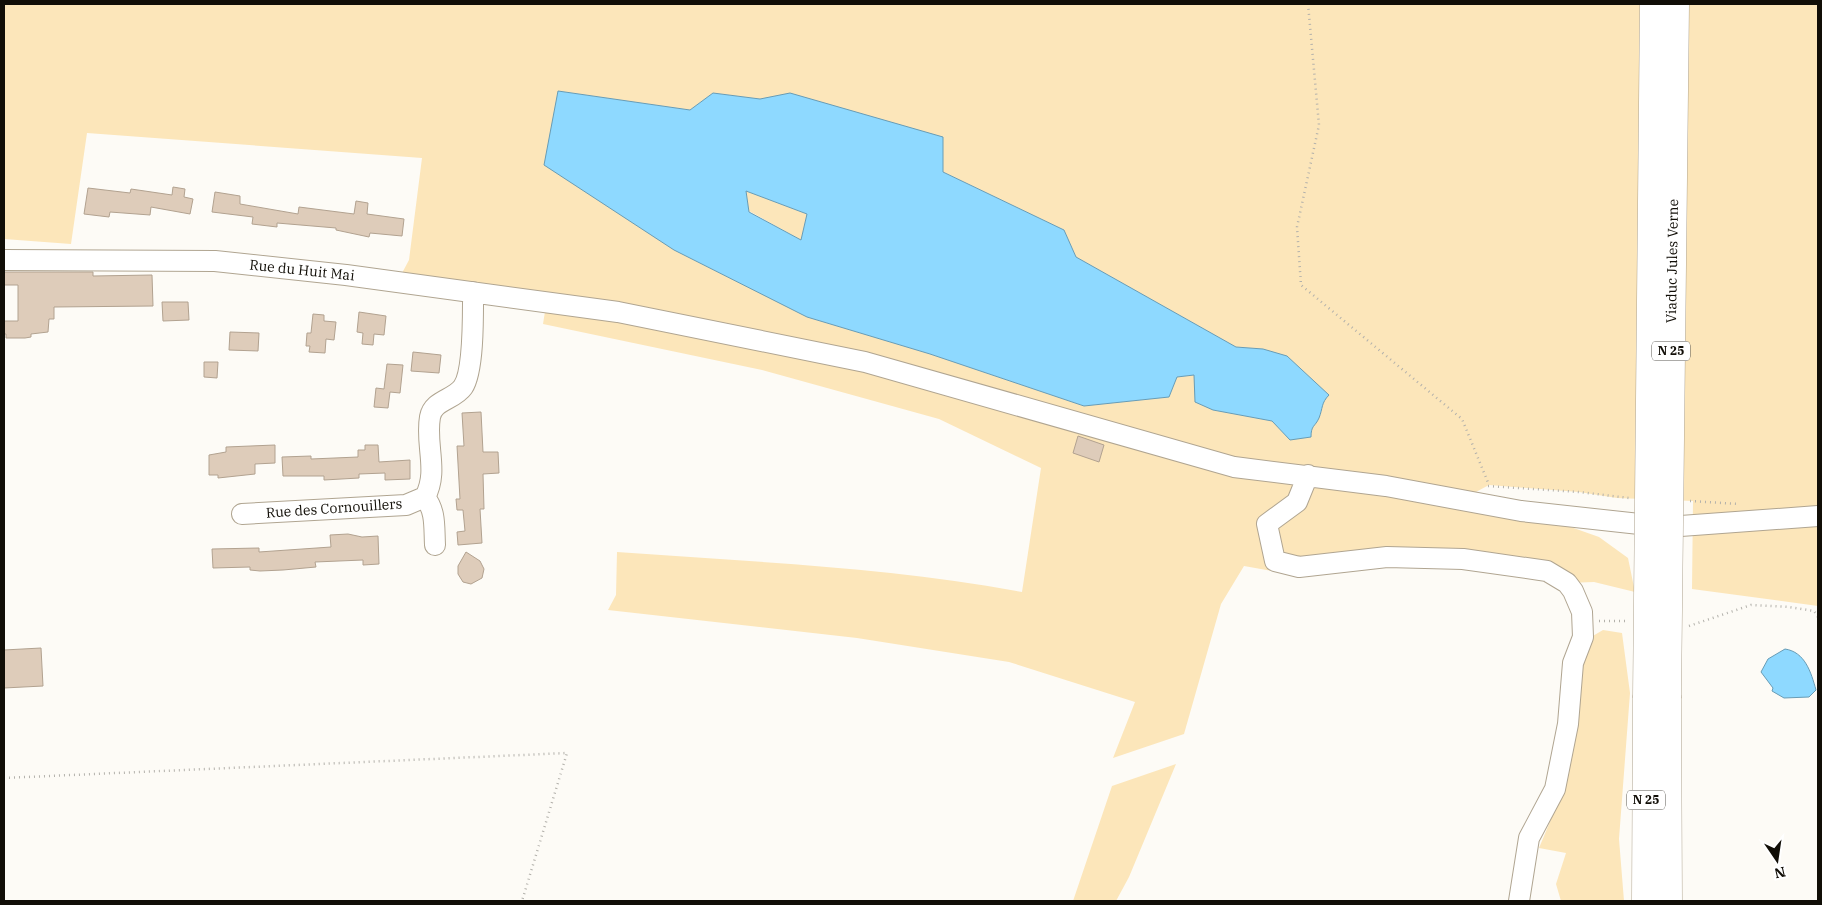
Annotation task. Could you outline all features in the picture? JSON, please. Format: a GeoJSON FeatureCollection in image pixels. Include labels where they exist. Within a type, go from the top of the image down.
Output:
{"type":"FeatureCollection","features":[{"type":"Feature","properties":{"kind":"highway","name":"Viaduc Jules Verne"},"geometry":{"type":"LineString","coordinates":[[1654,4],[1657,698]]}},
{"type":"Feature","properties":{"kind":"highway","name":"Viaduc Jules Verne"},"geometry":{"type":"LineString","coordinates":[[1657,698],[1675,4]]}},
{"type":"Feature","properties":{"kind":"highway","name":"N 25"},"geometry":{"type":"LineString","coordinates":[[1646,901],[1657,698]]}},
{"type":"Feature","properties":{"kind":"highway","name":"N 25"},"geometry":{"type":"LineString","coordinates":[[1657,698],[1668,901]]}},
{"type":"Feature","properties":{"kind":"street","name":"Rue du Huit Mai"},"geometry":{"type":"LineString","coordinates":[[4,260],[215,262],[346,275],[599,310],[865,362],[1234,467],[1308,475],[1396,488],[1522,511],[1667,527],[1818,516]]}},
{"type":"Feature","properties":{"kind":"street"},"geometry":{"type":"LineString","coordinates":[[435,545],[434,516],[432,507],[425,497],[432,478],[430,418],[438,404],[458,393],[467,377],[474,292]]}},
{"type":"Feature","properties":{"kind":"street"},"geometry":{"type":"LineString","coordinates":[[1308,475],[1297,502],[1267,524],[1275,561],[1299,567],[1387,557],[1463,559],[1547,571],[1567,583],[1573,591],[1582,612],[1583,637],[1577,647],[1573,663],[1568,724],[1555,789],[1529,838],[1519,901]]}},
{"type":"Feature","properties":{"kind":"street","name":"Rue des Cornouillers"},"geometry":{"type":"LineString","coordinates":[[242,514],[406,505],[425,497]]}},
{"type":"Feature","properties":{"kind":"path"},"geometry":{"type":"LineString","coordinates":[[1308,4],[1319,125],[1297,227],[1301,285],[1462,419],[1489,485]]}},
{"type":"Feature","properties":{"kind":"path"},"geometry":{"type":"LineString","coordinates":[[1684,627],[1751,605],[1805,609],[1814,611],[1818,617]]}},
{"type":"Feature","properties":{"kind":"path"},"geometry":{"type":"LineString","coordinates":[[1582,621],[1634,621]]}},
{"type":"Feature","properties":{"kind":"path"},"geometry":{"type":"LineString","coordinates":[[4,778],[566,753],[522,901]]}},
{"type":"Feature","properties":{"kind":"shaded area"},"geometry":{"type":"Polygon","coordinates":[[[4,4],[1818,4],[1818,606],[1692,589],[1693,501],[1617,498],[1579,492],[1489,485],[1474,493],[1599,537],[1628,558],[1635,592],[1594,582],[1567,583],[1463,559],[1284,573],[1244,566],[1221,604],[1184,734],[1113,758],[1135,702],[1009,662],[857,638],[608,610],[616,595],[617,552],[871,571],[1022,592],[1041,468],[939,419],[762,370],[543,324],[547,299],[401,275],[409,260],[422,158],[87,133],[71,244],[4,239],[4,4]],[[558,91],[807,317],[930,354],[1084,406],[1169,397],[1177,377],[1194,375],[1213,410],[1272,421],[1290,440],[1308,430],[1315,422],[1321,403],[1263,349],[1236,347],[1076,257],[1064,230],[943,172],[790,94],[760,99],[713,93],[690,110],[558,91]]]}},
{"type":"Feature","properties":{"kind":"shaded area"},"geometry":{"type":"Polygon","coordinates":[[[746,191],[807,214],[801,240],[749,211],[746,191]]]}},
{"type":"Feature","properties":{"kind":"shaded area"},"geometry":{"type":"Polygon","coordinates":[[[1603,630],[1622,633],[1630,693],[1619,839],[1624,901],[1561,901],[1556,884],[1566,853],[1539,848],[1562,793],[1586,640],[1603,630]]]}},
{"type":"Feature","properties":{"kind":"shaded area"},"geometry":{"type":"Polygon","coordinates":[[[1176,764],[1129,877],[1116,901],[1073,901],[1112,786],[1176,764]]]}},
{"type":"Feature","properties":{"kind":"water"},"geometry":{"type":"Polygon","coordinates":[[[558,91],[690,110],[713,93],[760,99],[790,93],[943,137],[943,172],[1064,230],[1076,257],[1236,347],[1263,349],[1287,356],[1329,395],[1322,406],[1319,418],[1312,428],[1311,437],[1290,440],[1272,421],[1213,410],[1195,402],[1194,375],[1177,377],[1169,397],[1084,406],[930,354],[807,317],[674,250],[544,165],[558,91]],[[746,191],[749,212],[801,240],[807,214],[746,191]]]}},
{"type":"Feature","properties":{"kind":"water"},"geometry":{"type":"Polygon","coordinates":[[[1785,649],[1798,654],[1812,676],[1816,690],[1809,697],[1784,698],[1772,691],[1773,688],[1761,672],[1768,659],[1785,649]]]}},
{"type":"Feature","properties":{"kind":"building"},"geometry":{"type":"Polygon","coordinates":[[[173,187],[185,189],[184,197],[193,199],[190,214],[151,207],[150,215],[110,212],[109,217],[84,214],[88,188],[130,193],[131,189],[172,195],[173,187]]]}},
{"type":"Feature","properties":{"kind":"building"},"geometry":{"type":"Polygon","coordinates":[[[215,192],[240,196],[240,204],[298,214],[299,207],[354,214],[356,201],[368,203],[367,214],[404,219],[402,236],[370,233],[369,237],[336,230],[336,228],[277,223],[277,227],[252,224],[253,217],[212,212],[215,192]]]}},
{"type":"Feature","properties":{"kind":"building"},"geometry":{"type":"Polygon","coordinates":[[[4,272],[93,272],[93,276],[152,275],[153,306],[54,307],[54,319],[49,319],[48,332],[31,334],[31,337],[25,338],[6,338],[6,334],[4,334],[4,321],[18,321],[18,285],[4,285],[4,272]]]}},
{"type":"Feature","properties":{"kind":"building"},"geometry":{"type":"Polygon","coordinates":[[[162,302],[188,302],[189,320],[163,321],[162,302]]]}},
{"type":"Feature","properties":{"kind":"building"},"geometry":{"type":"Polygon","coordinates":[[[359,312],[386,316],[384,335],[374,334],[373,345],[362,344],[363,333],[357,332],[359,312]]]}},
{"type":"Feature","properties":{"kind":"building"},"geometry":{"type":"Polygon","coordinates":[[[313,314],[324,315],[324,321],[336,322],[334,340],[326,339],[325,353],[309,352],[310,346],[306,346],[307,333],[311,333],[313,314]]]}},
{"type":"Feature","properties":{"kind":"building"},"geometry":{"type":"Polygon","coordinates":[[[230,332],[259,333],[258,351],[229,350],[230,332]]]}},
{"type":"Feature","properties":{"kind":"building"},"geometry":{"type":"Polygon","coordinates":[[[413,352],[441,355],[439,373],[411,371],[413,352]]]}},
{"type":"Feature","properties":{"kind":"building"},"geometry":{"type":"Polygon","coordinates":[[[204,362],[218,362],[217,378],[204,377],[204,362]]]}},
{"type":"Feature","properties":{"kind":"building"},"geometry":{"type":"Polygon","coordinates":[[[387,364],[403,365],[400,393],[390,392],[388,408],[374,407],[376,388],[384,389],[387,364]]]}},
{"type":"Feature","properties":{"kind":"building"},"geometry":{"type":"Polygon","coordinates":[[[481,412],[483,452],[498,452],[499,473],[483,474],[484,509],[480,509],[482,543],[458,545],[457,532],[465,531],[463,510],[457,510],[456,499],[460,499],[457,446],[464,446],[462,413],[481,412]]]}},
{"type":"Feature","properties":{"kind":"building"},"geometry":{"type":"Polygon","coordinates":[[[1078,436],[1104,445],[1099,462],[1073,453],[1078,436]]]}},
{"type":"Feature","properties":{"kind":"building"},"geometry":{"type":"Polygon","coordinates":[[[275,445],[275,463],[255,464],[255,474],[218,478],[218,475],[209,475],[209,455],[226,452],[226,447],[275,445]]]}},
{"type":"Feature","properties":{"kind":"building"},"geometry":{"type":"Polygon","coordinates":[[[365,445],[378,445],[379,462],[410,460],[410,479],[385,480],[385,473],[359,474],[359,478],[324,480],[324,476],[283,476],[282,457],[311,456],[311,459],[358,457],[358,450],[365,450],[365,445]]]}},
{"type":"Feature","properties":{"kind":"building"},"geometry":{"type":"Polygon","coordinates":[[[348,534],[362,537],[378,536],[379,564],[363,565],[363,560],[315,562],[316,567],[283,570],[260,571],[250,570],[250,567],[213,568],[212,549],[259,548],[259,552],[331,547],[330,535],[348,534]]]}},
{"type":"Feature","properties":{"kind":"building"},"geometry":{"type":"Polygon","coordinates":[[[466,552],[480,561],[484,569],[482,578],[471,584],[463,582],[458,574],[458,566],[466,552]]]}},
{"type":"Feature","properties":{"kind":"building"},"geometry":{"type":"Polygon","coordinates":[[[41,648],[43,686],[4,688],[4,650],[41,648]]]}}]}
